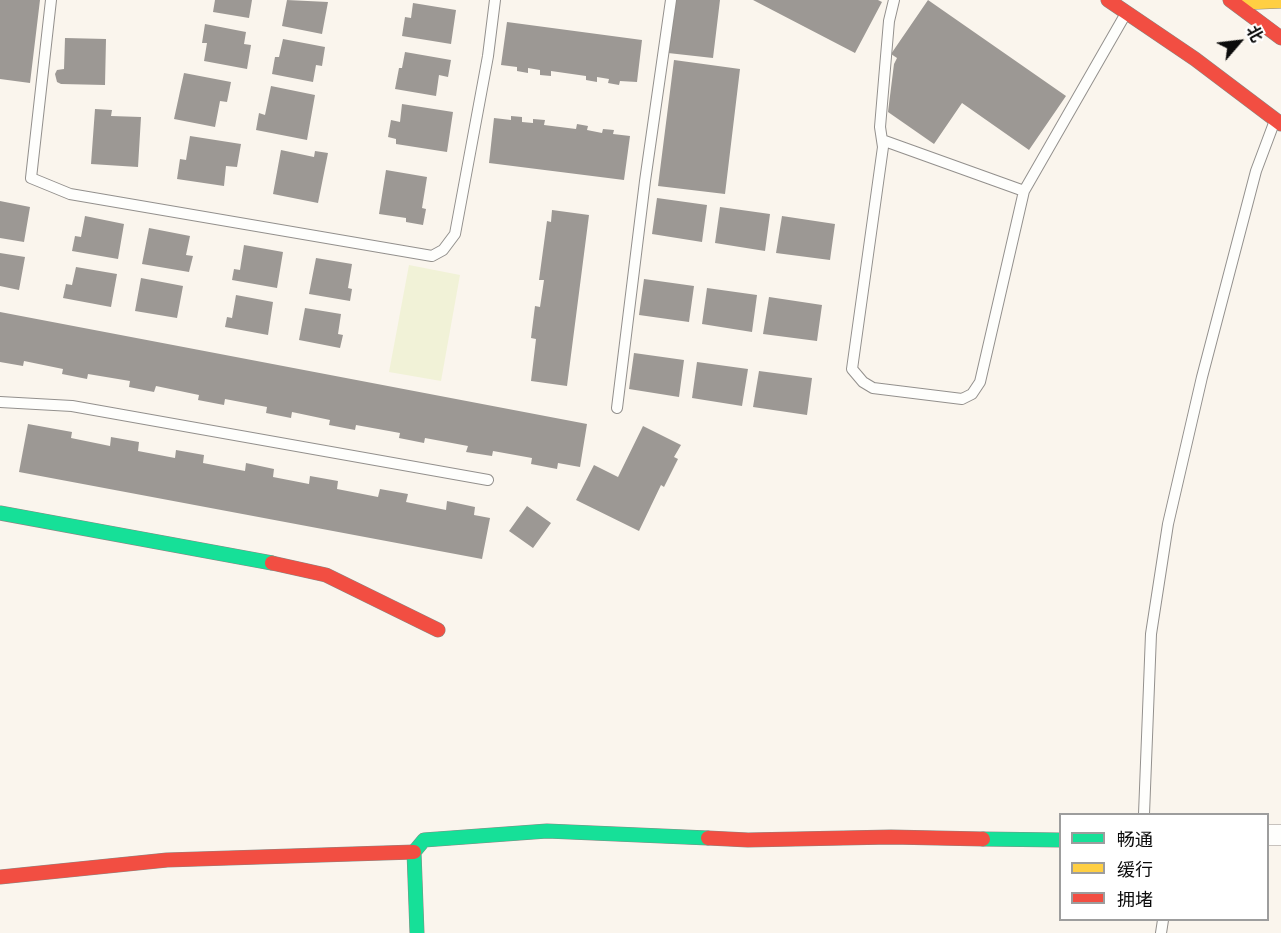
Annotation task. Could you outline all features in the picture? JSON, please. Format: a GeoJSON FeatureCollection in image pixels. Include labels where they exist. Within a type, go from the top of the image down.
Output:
{"type":"FeatureCollection","features":[{"type":"Feature","properties":{"kind":"street"},"geometry":{"type":"LineString","coordinates":[[1108,0],[1195,59],[1278,122]]}},
{"type":"Feature","properties":{"kind":"street"},"geometry":{"type":"LineString","coordinates":[[1232,2],[1281,1]]}},
{"type":"Feature","properties":{"kind":"street"},"geometry":{"type":"LineString","coordinates":[[1232,2],[1281,38]]}},
{"type":"Feature","properties":{"kind":"street"},"geometry":{"type":"LineString","coordinates":[[0,513],[240,556],[326,575],[438,630]]}},
{"type":"Feature","properties":{"kind":"street"},"geometry":{"type":"LineString","coordinates":[[417,933],[414,852],[424,840],[547,831],[748,840],[891,837],[1059,840]]}},
{"type":"Feature","properties":{"kind":"street"},"geometry":{"type":"LineString","coordinates":[[0,877],[167,860],[414,852]]}},
{"type":"Feature","properties":{"kind":"lane"},"geometry":{"type":"LineString","coordinates":[[51,0],[31,178],[70,194],[432,256],[443,250],[455,234],[488,56],[495,0]]}},
{"type":"Feature","properties":{"kind":"lane"},"geometry":{"type":"LineString","coordinates":[[617,408],[645,181],[671,0]]}},
{"type":"Feature","properties":{"kind":"lane"},"geometry":{"type":"LineString","coordinates":[[894,0],[889,21],[880,127],[884,147],[852,369],[863,382],[873,388],[962,399],[977,389],[1024,191],[1126,12]]}},
{"type":"Feature","properties":{"kind":"lane"},"geometry":{"type":"LineString","coordinates":[[1144,813],[1151,634],[1168,524],[1204,365],[1256,171],[1278,122]]}},
{"type":"Feature","properties":{"kind":"lane"},"geometry":{"type":"LineString","coordinates":[[882,140],[1024,191]]}},
{"type":"Feature","properties":{"kind":"lane"},"geometry":{"type":"LineString","coordinates":[[0,402],[72,406],[488,480]]}},
{"type":"Feature","properties":{"kind":"green space"},"geometry":{"type":"Polygon","coordinates":[[[409,265],[460,275],[441,381],[389,372],[409,265]]]}},
{"type":"Feature","properties":{"kind":"building"},"geometry":{"type":"Polygon","coordinates":[[[0,0],[40,0],[30,83],[0,79],[0,0]]]}},
{"type":"Feature","properties":{"kind":"building"},"geometry":{"type":"Polygon","coordinates":[[[215,0],[252,0],[249,18],[213,12],[215,0]]]}},
{"type":"Feature","properties":{"kind":"building"},"geometry":{"type":"Polygon","coordinates":[[[287,0],[328,2],[322,34],[282,26],[287,0]]]}},
{"type":"Feature","properties":{"kind":"building"},"geometry":{"type":"Polygon","coordinates":[[[674,0],[720,0],[713,58],[668,53],[674,0]]]}},
{"type":"Feature","properties":{"kind":"building"},"geometry":{"type":"Polygon","coordinates":[[[753,0],[878,0],[882,2],[855,53],[753,0]]]}},
{"type":"Feature","properties":{"kind":"building"},"geometry":{"type":"Polygon","coordinates":[[[928,0],[1066,96],[1029,150],[962,103],[934,144],[888,112],[894,64],[897,58],[891,54],[928,0]]]}},
{"type":"Feature","properties":{"kind":"building"},"geometry":{"type":"Polygon","coordinates":[[[413,3],[456,10],[451,44],[402,36],[405,17],[411,18],[413,3]]]}},
{"type":"Feature","properties":{"kind":"building"},"geometry":{"type":"Polygon","coordinates":[[[507,22],[642,40],[637,82],[620,81],[619,85],[608,83],[609,79],[597,77],[597,82],[586,80],[586,76],[551,71],[551,76],[540,75],[540,70],[528,68],[528,73],[517,71],[517,67],[501,65],[507,22]]]}},
{"type":"Feature","properties":{"kind":"building"},"geometry":{"type":"Polygon","coordinates":[[[205,24],[246,32],[244,44],[251,45],[247,69],[204,61],[207,43],[202,43],[205,24]]]}},
{"type":"Feature","properties":{"kind":"building"},"geometry":{"type":"Polygon","coordinates":[[[65,38],[106,39],[105,85],[57,82],[55,74],[57,70],[64,69],[65,38]]]}},
{"type":"Feature","properties":{"kind":"building"},"geometry":{"type":"Polygon","coordinates":[[[283,39],[325,47],[322,66],[316,65],[313,82],[272,74],[275,57],[279,57],[283,39]]]}},
{"type":"Feature","properties":{"kind":"building"},"geometry":{"type":"Polygon","coordinates":[[[405,52],[451,60],[448,77],[439,75],[436,96],[395,89],[405,52]]]}},
{"type":"Feature","properties":{"kind":"building"},"geometry":{"type":"Polygon","coordinates":[[[674,60],[740,69],[725,194],[658,186],[674,60]]]}},
{"type":"Feature","properties":{"kind":"building"},"geometry":{"type":"Polygon","coordinates":[[[184,73],[231,82],[227,102],[220,101],[215,127],[174,119],[184,73]]]}},
{"type":"Feature","properties":{"kind":"building"},"geometry":{"type":"Polygon","coordinates":[[[271,86],[315,95],[307,140],[256,130],[259,113],[265,115],[271,86]]]}},
{"type":"Feature","properties":{"kind":"building"},"geometry":{"type":"Polygon","coordinates":[[[402,104],[453,112],[447,152],[396,144],[396,139],[388,137],[391,120],[400,122],[402,104]]]}},
{"type":"Feature","properties":{"kind":"building"},"geometry":{"type":"Polygon","coordinates":[[[95,109],[112,110],[111,116],[141,117],[138,167],[91,164],[95,109]]]}},
{"type":"Feature","properties":{"kind":"building"},"geometry":{"type":"Polygon","coordinates":[[[511,116],[522,117],[522,122],[533,123],[533,119],[545,120],[544,125],[576,129],[577,124],[588,126],[587,130],[602,133],[603,129],[614,130],[613,134],[630,136],[624,180],[489,163],[494,118],[511,120],[511,116]]]}},
{"type":"Feature","properties":{"kind":"building"},"geometry":{"type":"Polygon","coordinates":[[[190,136],[241,144],[237,167],[226,166],[224,186],[177,179],[180,159],[186,160],[190,136]]]}},
{"type":"Feature","properties":{"kind":"building"},"geometry":{"type":"Polygon","coordinates":[[[281,150],[314,157],[315,151],[328,153],[318,203],[273,194],[281,150]]]}},
{"type":"Feature","properties":{"kind":"building"},"geometry":{"type":"Polygon","coordinates":[[[386,170],[427,177],[422,208],[426,209],[423,225],[406,222],[406,218],[379,214],[386,170]]]}},
{"type":"Feature","properties":{"kind":"building"},"geometry":{"type":"Polygon","coordinates":[[[657,198],[707,205],[702,242],[652,234],[657,198]]]}},
{"type":"Feature","properties":{"kind":"building"},"geometry":{"type":"Polygon","coordinates":[[[0,201],[30,207],[24,242],[0,238],[0,201]]]}},
{"type":"Feature","properties":{"kind":"building"},"geometry":{"type":"Polygon","coordinates":[[[720,207],[770,214],[765,251],[715,243],[720,207]]]}},
{"type":"Feature","properties":{"kind":"building"},"geometry":{"type":"Polygon","coordinates":[[[552,210],[589,215],[567,386],[531,381],[536,339],[531,338],[535,306],[540,307],[544,280],[539,280],[547,221],[551,222],[552,210]]]}},
{"type":"Feature","properties":{"kind":"building"},"geometry":{"type":"Polygon","coordinates":[[[85,216],[124,224],[118,259],[72,251],[75,236],[81,237],[85,216]]]}},
{"type":"Feature","properties":{"kind":"building"},"geometry":{"type":"Polygon","coordinates":[[[782,216],[835,224],[830,260],[776,253],[782,216]]]}},
{"type":"Feature","properties":{"kind":"building"},"geometry":{"type":"Polygon","coordinates":[[[149,228],[190,236],[186,255],[193,256],[189,272],[142,264],[149,228]]]}},
{"type":"Feature","properties":{"kind":"building"},"geometry":{"type":"Polygon","coordinates":[[[244,245],[283,252],[277,288],[232,280],[234,269],[240,270],[244,245]]]}},
{"type":"Feature","properties":{"kind":"building"},"geometry":{"type":"Polygon","coordinates":[[[0,253],[25,257],[19,290],[0,286],[0,253]]]}},
{"type":"Feature","properties":{"kind":"building"},"geometry":{"type":"Polygon","coordinates":[[[316,258],[352,264],[348,288],[352,289],[350,301],[309,294],[316,258]]]}},
{"type":"Feature","properties":{"kind":"building"},"geometry":{"type":"Polygon","coordinates":[[[76,267],[117,274],[111,307],[63,298],[66,284],[72,285],[76,267]]]}},
{"type":"Feature","properties":{"kind":"building"},"geometry":{"type":"Polygon","coordinates":[[[141,278],[183,286],[177,318],[135,311],[141,278]]]}},
{"type":"Feature","properties":{"kind":"building"},"geometry":{"type":"Polygon","coordinates":[[[644,279],[694,286],[689,322],[639,315],[644,279]]]}},
{"type":"Feature","properties":{"kind":"building"},"geometry":{"type":"Polygon","coordinates":[[[707,288],[757,295],[752,332],[702,324],[707,288]]]}},
{"type":"Feature","properties":{"kind":"building"},"geometry":{"type":"Polygon","coordinates":[[[236,295],[273,302],[268,335],[225,327],[227,317],[232,318],[236,295]]]}},
{"type":"Feature","properties":{"kind":"building"},"geometry":{"type":"Polygon","coordinates":[[[769,297],[822,305],[817,341],[763,334],[769,297]]]}},
{"type":"Feature","properties":{"kind":"building"},"geometry":{"type":"Polygon","coordinates":[[[305,308],[341,314],[338,334],[343,335],[340,348],[299,340],[305,308]]]}},
{"type":"Feature","properties":{"kind":"building"},"geometry":{"type":"Polygon","coordinates":[[[0,312],[587,424],[580,467],[558,463],[557,469],[531,464],[532,458],[493,451],[492,456],[466,452],[468,446],[425,438],[424,443],[399,438],[400,433],[356,425],[355,430],[329,425],[330,420],[292,412],[291,418],[266,413],[267,407],[225,399],[224,405],[198,400],[199,395],[156,386],[154,392],[129,387],[130,381],[88,374],[87,379],[62,374],[63,369],[24,361],[23,366],[0,362],[0,312]]]}},
{"type":"Feature","properties":{"kind":"building"},"geometry":{"type":"Polygon","coordinates":[[[634,353],[684,360],[679,397],[629,389],[634,353]]]}},
{"type":"Feature","properties":{"kind":"building"},"geometry":{"type":"Polygon","coordinates":[[[697,362],[748,369],[742,406],[692,398],[697,362]]]}},
{"type":"Feature","properties":{"kind":"building"},"geometry":{"type":"Polygon","coordinates":[[[759,371],[812,378],[807,415],[753,407],[759,371]]]}},
{"type":"Feature","properties":{"kind":"building"},"geometry":{"type":"Polygon","coordinates":[[[28,424],[72,432],[71,438],[110,446],[111,437],[139,442],[138,451],[175,458],[176,450],[204,455],[203,463],[245,471],[246,463],[274,469],[273,477],[309,484],[310,476],[338,481],[337,489],[378,497],[380,489],[408,494],[406,502],[446,510],[447,501],[475,507],[474,515],[490,518],[482,559],[19,472],[28,424]]]}},
{"type":"Feature","properties":{"kind":"building"},"geometry":{"type":"Polygon","coordinates":[[[643,426],[681,445],[674,457],[678,459],[664,487],[661,485],[639,531],[576,500],[594,465],[618,477],[643,426]]]}},
{"type":"Feature","properties":{"kind":"building"},"geometry":{"type":"Polygon","coordinates":[[[527,506],[551,523],[533,548],[509,531],[527,506]]]}},
{"type":"Feature","properties":{"kind":"traffic: fast"},"geometry":{"type":"LineString","coordinates":[[0,513],[272,563]]}},
{"type":"Feature","properties":{"kind":"traffic: fast"},"geometry":{"type":"LineString","coordinates":[[417,933],[414,852],[424,840],[547,831],[708,838]]}},
{"type":"Feature","properties":{"kind":"traffic: fast"},"geometry":{"type":"LineString","coordinates":[[983,839],[1059,840]]}},
{"type":"Feature","properties":{"kind":"traffic: slow"},"geometry":{"type":"LineString","coordinates":[[1235,3],[1281,1]]}},
{"type":"Feature","properties":{"kind":"traffic: jam"},"geometry":{"type":"LineString","coordinates":[[1108,0],[1195,59],[1281,124]]}},
{"type":"Feature","properties":{"kind":"traffic: jam"},"geometry":{"type":"LineString","coordinates":[[1230,0],[1281,38]]}},
{"type":"Feature","properties":{"kind":"traffic: jam"},"geometry":{"type":"LineString","coordinates":[[272,563],[326,575],[438,630]]}},
{"type":"Feature","properties":{"kind":"traffic: jam"},"geometry":{"type":"LineString","coordinates":[[708,838],[748,840],[891,837],[983,839]]}},
{"type":"Feature","properties":{"kind":"traffic: jam"},"geometry":{"type":"LineString","coordinates":[[0,877],[167,860],[414,852]]}}]}
